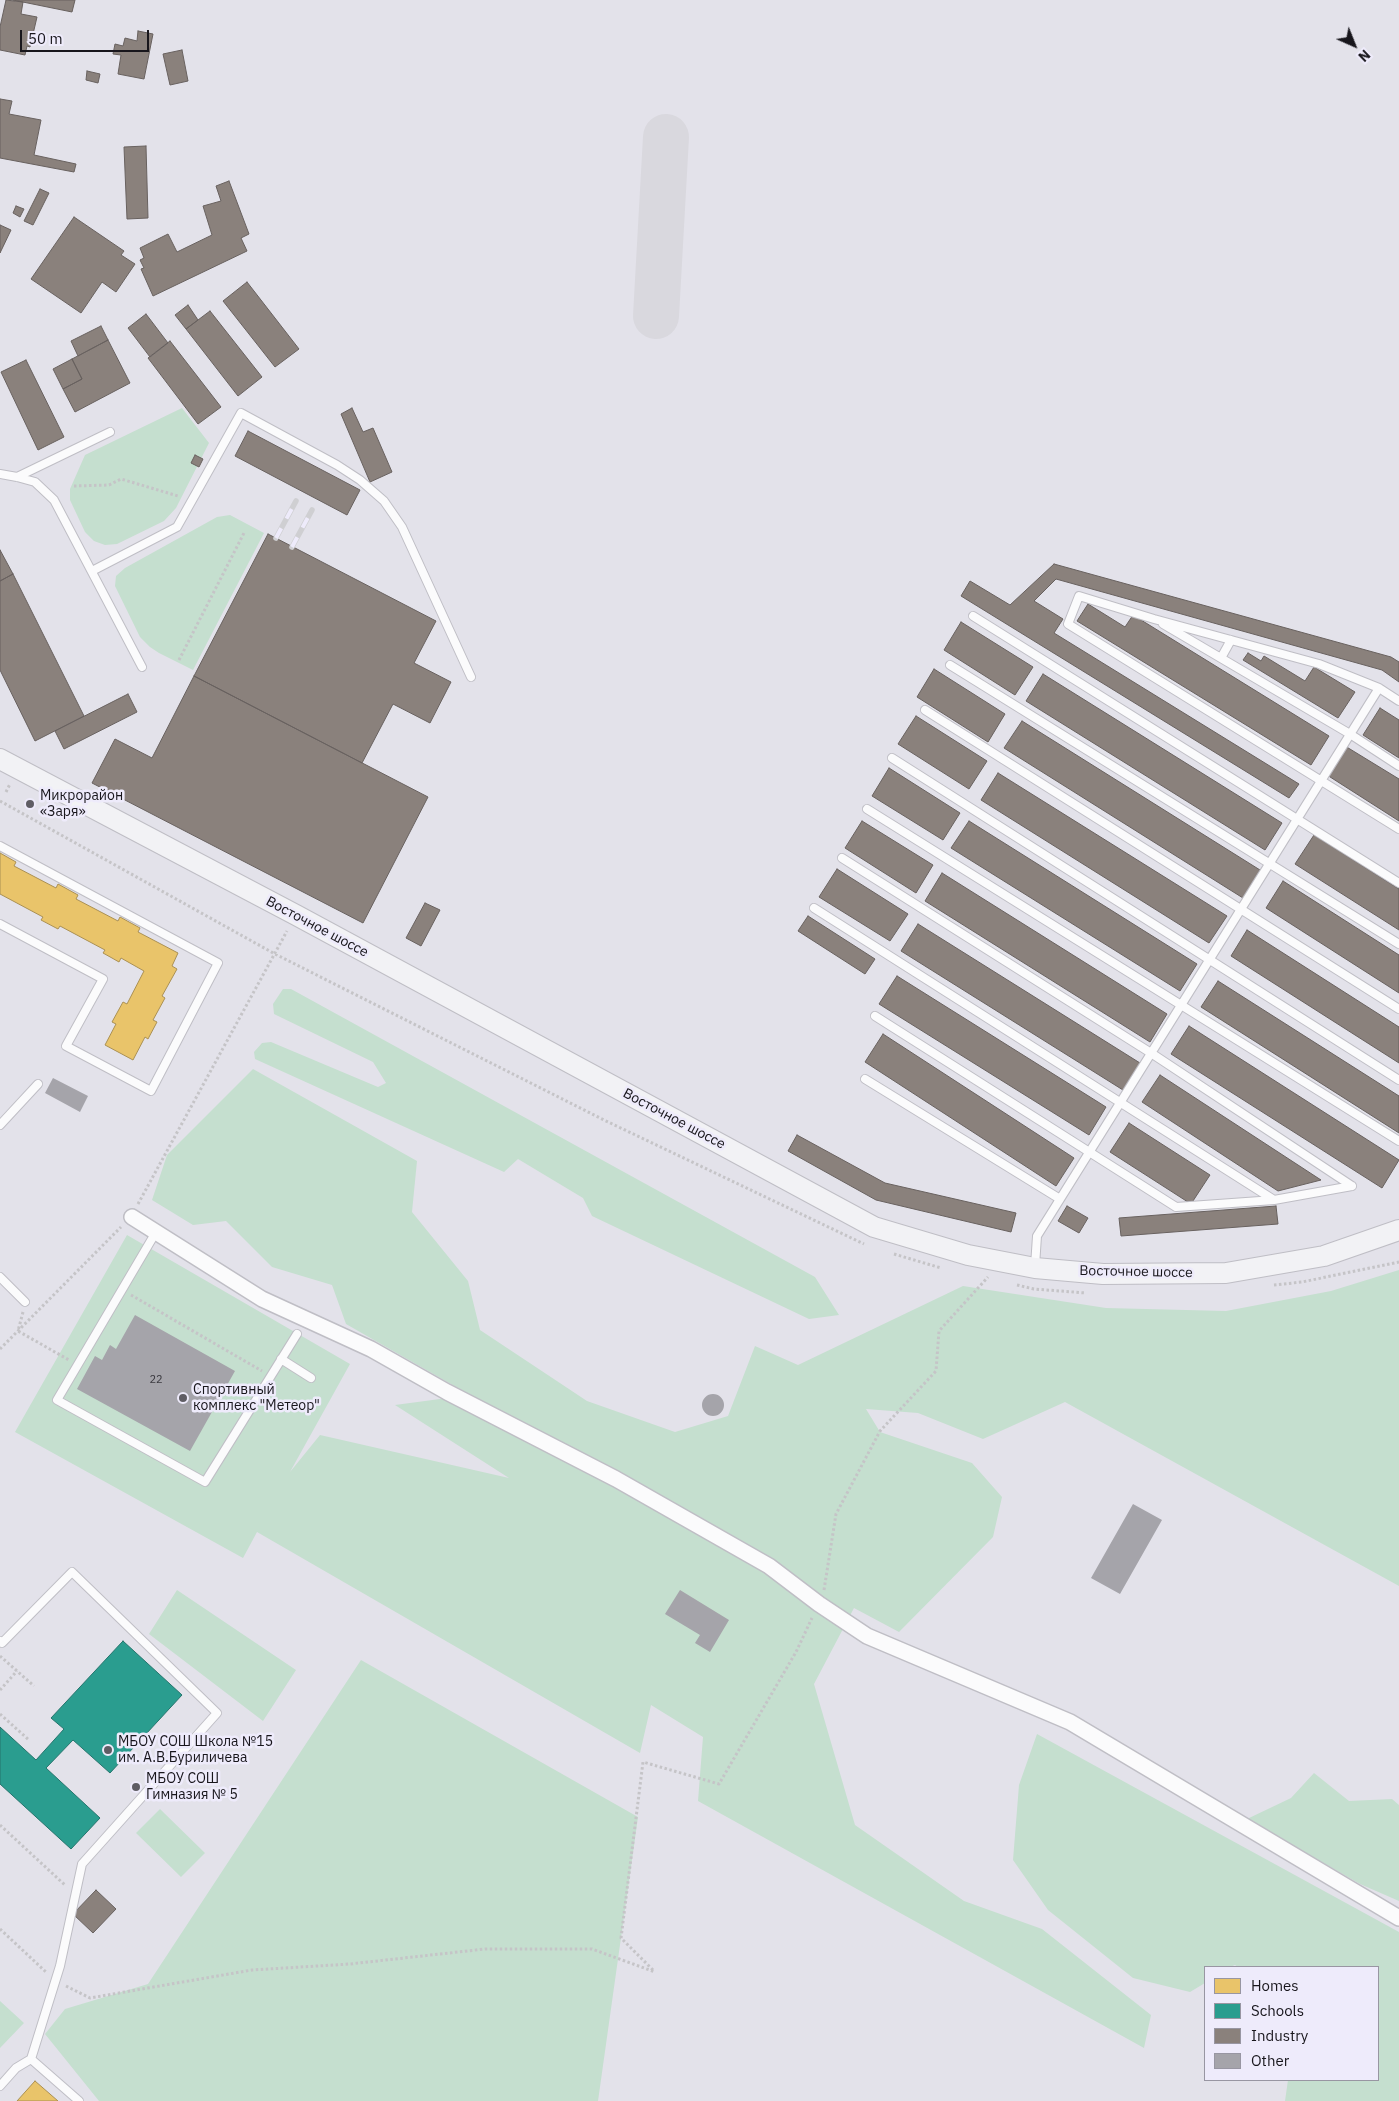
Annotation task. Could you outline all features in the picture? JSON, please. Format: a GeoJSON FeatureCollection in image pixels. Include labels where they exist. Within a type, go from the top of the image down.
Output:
{"type":"FeatureCollection","features":[{"type":"Feature","properties":{"kind":"main road","name":"Восточное шоссе"},"geometry":{"type":"LineString","coordinates":[[0,759],[296,915],[874,1227],[968,1256],[1035,1268],[1103,1274],[1226,1273],[1324,1256],[1399,1230]]}},
{"type":"Feature","properties":{"kind":"street"},"geometry":{"type":"LineString","coordinates":[[132,1217],[262,1299],[371,1349],[447,1392],[624,1484],[769,1566],[818,1604],[867,1636],[1070,1722],[1399,1918]]}},
{"type":"Feature","properties":{"kind":"lane"},"geometry":{"type":"LineString","coordinates":[[92,571],[177,527],[241,413],[336,465],[360,480],[384,501],[402,528],[471,677]]}},
{"type":"Feature","properties":{"kind":"lane"},"geometry":{"type":"LineString","coordinates":[[17,476],[110,432]]}},
{"type":"Feature","properties":{"kind":"lane"},"geometry":{"type":"LineString","coordinates":[[0,474],[17,476],[35,482],[54,500],[142,667]]}},
{"type":"Feature","properties":{"kind":"lane"},"geometry":{"type":"LineString","coordinates":[[1399,701],[1379,688],[1319,664],[1154,619],[1079,596],[1068,624],[1399,829]]}},
{"type":"Feature","properties":{"kind":"lane"},"geometry":{"type":"LineString","coordinates":[[973,616],[1399,883]]}},
{"type":"Feature","properties":{"kind":"lane"},"geometry":{"type":"LineString","coordinates":[[1154,619],[1350,734],[1399,766]]}},
{"type":"Feature","properties":{"kind":"lane"},"geometry":{"type":"LineString","coordinates":[[1221,658],[1231,640]]}},
{"type":"Feature","properties":{"kind":"lane"},"geometry":{"type":"LineString","coordinates":[[950,665],[1399,944]]}},
{"type":"Feature","properties":{"kind":"lane"},"geometry":{"type":"LineString","coordinates":[[1035,1268],[1037,1236],[1379,688]]}},
{"type":"Feature","properties":{"kind":"lane"},"geometry":{"type":"LineString","coordinates":[[925,710],[1399,1009]]}},
{"type":"Feature","properties":{"kind":"lane"},"geometry":{"type":"LineString","coordinates":[[892,758],[1399,1080]]}},
{"type":"Feature","properties":{"kind":"lane"},"geometry":{"type":"LineString","coordinates":[[867,810],[1399,1141]]}},
{"type":"Feature","properties":{"kind":"lane"},"geometry":{"type":"LineString","coordinates":[[0,846],[218,963],[150,1091],[66,1046],[103,979],[0,924]]}},
{"type":"Feature","properties":{"kind":"lane"},"geometry":{"type":"LineString","coordinates":[[842,858],[1151,1053],[1352,1186],[1274,1200],[1176,1207],[875,1016]]}},
{"type":"Feature","properties":{"kind":"lane"},"geometry":{"type":"LineString","coordinates":[[814,908],[1274,1200]]}},
{"type":"Feature","properties":{"kind":"lane"},"geometry":{"type":"LineString","coordinates":[[865,1079],[1060,1198]]}},
{"type":"Feature","properties":{"kind":"lane"},"geometry":{"type":"LineString","coordinates":[[0,1125],[38,1084]]}},
{"type":"Feature","properties":{"kind":"lane"},"geometry":{"type":"LineString","coordinates":[[156,1232],[58,1400],[205,1482],[297,1334]]}},
{"type":"Feature","properties":{"kind":"lane"},"geometry":{"type":"LineString","coordinates":[[0,1277],[26,1302]]}},
{"type":"Feature","properties":{"kind":"lane"},"geometry":{"type":"LineString","coordinates":[[281,1359],[311,1378]]}},
{"type":"Feature","properties":{"kind":"lane"},"geometry":{"type":"LineString","coordinates":[[0,1641],[2,1643],[72,1572],[217,1713],[82,1864],[60,1966],[54,1980],[31,2059],[16,2068],[0,2086]]}},
{"type":"Feature","properties":{"kind":"lane"},"geometry":{"type":"LineString","coordinates":[[31,2059],[79,2101]]}},
{"type":"Feature","properties":{"kind":"path"},"geometry":{"type":"LineString","coordinates":[[74,486],[109,485],[121,479],[178,496]]}},
{"type":"Feature","properties":{"kind":"path"},"geometry":{"type":"LineString","coordinates":[[179,660],[245,531]]}},
{"type":"Feature","properties":{"kind":"path"},"geometry":{"type":"LineString","coordinates":[[0,1349],[132,1217],[296,915]]}},
{"type":"Feature","properties":{"kind":"path"},"geometry":{"type":"LineString","coordinates":[[0,1929],[28,1953],[54,1980],[90,1998],[252,1970],[350,1964],[485,1949],[592,1950],[655,1972],[621,1938],[643,1762],[719,1784],[796,1652],[824,1594],[836,1514],[880,1432],[936,1371],[939,1331],[988,1278]]}},
{"type":"Feature","properties":{"kind":"path"},"geometry":{"type":"LineString","coordinates":[[122,1290],[271,1376]]}},
{"type":"Feature","properties":{"kind":"path"},"geometry":{"type":"LineString","coordinates":[[18,1331],[26,1302]]}},
{"type":"Feature","properties":{"kind":"path"},"geometry":{"type":"LineString","coordinates":[[18,1331],[78,1365]]}},
{"type":"Feature","properties":{"kind":"path"},"geometry":{"type":"LineString","coordinates":[[0,1656],[34,1686]]}},
{"type":"Feature","properties":{"kind":"path"},"geometry":{"type":"LineString","coordinates":[[0,1690],[17,1671]]}},
{"type":"Feature","properties":{"kind":"path"},"geometry":{"type":"LineString","coordinates":[[0,1714],[29,1740]]}},
{"type":"Feature","properties":{"kind":"path"},"geometry":{"type":"LineString","coordinates":[[0,1825],[75,1894]]}},
{"type":"Feature","properties":{"kind":"green space"},"geometry":{"type":"Polygon","coordinates":[[[182,408],[209,443],[176,508],[164,521],[117,544],[105,545],[94,541],[85,532],[70,500],[70,489],[85,455],[182,408]]]}},
{"type":"Feature","properties":{"kind":"green space"},"geometry":{"type":"Polygon","coordinates":[[[230,515],[264,533],[193,670],[159,653],[140,637],[115,586],[116,576],[125,568],[217,517],[230,515]]]}},
{"type":"Feature","properties":{"kind":"green space"},"geometry":{"type":"Polygon","coordinates":[[[283,989],[291,989],[815,1277],[839,1315],[809,1319],[592,1216],[583,1198],[518,1159],[504,1172],[255,1059],[254,1052],[262,1043],[271,1042],[378,1087],[386,1083],[373,1062],[274,1014],[273,1004],[283,989]]]}},
{"type":"Feature","properties":{"kind":"green space"},"geometry":{"type":"Polygon","coordinates":[[[253,1069],[417,1161],[412,1212],[468,1281],[480,1330],[587,1401],[675,1432],[728,1416],[755,1346],[798,1365],[963,1286],[1106,1308],[1226,1311],[1331,1291],[1399,1270],[1399,1586],[1065,1402],[983,1439],[918,1413],[866,1409],[880,1432],[972,1463],[1002,1497],[993,1537],[899,1632],[854,1608],[814,1684],[855,1825],[964,1901],[1042,1929],[1151,2015],[1144,2048],[698,1801],[703,1737],[651,1705],[640,1753],[257,1532],[243,1558],[15,1432],[127,1235],[350,1364],[290,1472],[320,1435],[509,1478],[395,1405],[470,1395],[346,1324],[332,1285],[272,1267],[226,1221],[193,1225],[152,1200],[167,1155],[253,1069]]]}},
{"type":"Feature","properties":{"kind":"green space"},"geometry":{"type":"Polygon","coordinates":[[[177,1590],[296,1670],[263,1721],[149,1634],[177,1590]]]}},
{"type":"Feature","properties":{"kind":"green space"},"geometry":{"type":"Polygon","coordinates":[[[361,1660],[638,1817],[598,2101],[99,2101],[45,2034],[65,2009],[148,1984],[361,1660]]]}},
{"type":"Feature","properties":{"kind":"green space"},"geometry":{"type":"Polygon","coordinates":[[[1037,1734],[1399,1932],[1399,2101],[1285,2101],[1288,2081],[1379,2081],[1379,1966],[1204,1966],[1204,1984],[1190,1992],[1133,1978],[1048,1910],[1013,1860],[1019,1785],[1037,1734]]]}},
{"type":"Feature","properties":{"kind":"green space"},"geometry":{"type":"Polygon","coordinates":[[[1314,1773],[1349,1801],[1392,1799],[1399,1805],[1399,1901],[1360,1884],[1247,1819],[1291,1798],[1314,1773]]]}},
{"type":"Feature","properties":{"kind":"green space"},"geometry":{"type":"Polygon","coordinates":[[[160,1809],[205,1853],[181,1877],[136,1833],[160,1809]]]}},
{"type":"Feature","properties":{"kind":"green space"},"geometry":{"type":"Polygon","coordinates":[[[0,2001],[24,2023],[0,2048],[0,2001]]]}},
{"type":"Feature","properties":{"kind":"building: Homes"},"geometry":{"type":"Polygon","coordinates":[[[0,853],[16,862],[14,866],[56,888],[58,884],[78,895],[76,899],[118,921],[120,917],[140,928],[138,932],[178,953],[172,966],[177,969],[162,996],[165,998],[153,1020],[157,1022],[148,1039],[145,1037],[133,1060],[105,1045],[116,1024],[112,1022],[123,1002],[127,1004],[144,971],[121,958],[119,962],[103,953],[105,950],[60,926],[58,929],[41,920],[43,917],[0,894],[0,853]]]}},
{"type":"Feature","properties":{"kind":"building: Homes"},"geometry":{"type":"Polygon","coordinates":[[[35,2081],[58,2101],[17,2101],[35,2081]]]}},
{"type":"Feature","properties":{"kind":"building: Schools","name":"МБОУ СОШ Школа №15 им. А.В.Буриличева"},"geometry":{"type":"Polygon","coordinates":[[[123,1641],[182,1695],[110,1773],[73,1740],[46,1768],[100,1818],[71,1849],[0,1784],[0,1727],[36,1760],[64,1729],[51,1718],[123,1641]]]}},
{"type":"Feature","properties":{"kind":"building: Industry"},"geometry":{"type":"Polygon","coordinates":[[[6,0],[23,2],[21,14],[37,17],[30,47],[27,46],[25,55],[0,50],[0,27],[6,0]]]}},
{"type":"Feature","properties":{"kind":"building: Industry"},"geometry":{"type":"Polygon","coordinates":[[[13,0],[75,0],[72,12],[13,0]]]}},
{"type":"Feature","properties":{"kind":"building: Industry"},"geometry":{"type":"Polygon","coordinates":[[[138,31],[153,34],[144,79],[118,74],[121,55],[113,54],[115,44],[123,46],[125,38],[137,41],[138,31]]]}},
{"type":"Feature","properties":{"kind":"building: Industry"},"geometry":{"type":"Polygon","coordinates":[[[182,50],[188,81],[170,85],[163,54],[182,50]]]}},
{"type":"Feature","properties":{"kind":"building: Industry"},"geometry":{"type":"Polygon","coordinates":[[[87,71],[100,74],[98,83],[86,80],[87,71]]]}},
{"type":"Feature","properties":{"kind":"building: Industry"},"geometry":{"type":"Polygon","coordinates":[[[0,99],[12,101],[9,114],[41,120],[34,155],[76,164],[74,172],[0,158],[0,99]]]}},
{"type":"Feature","properties":{"kind":"building: Industry"},"geometry":{"type":"Polygon","coordinates":[[[146,146],[148,218],[127,219],[124,147],[146,146]]]}},
{"type":"Feature","properties":{"kind":"building: Industry"},"geometry":{"type":"Polygon","coordinates":[[[229,181],[249,234],[241,238],[247,251],[153,296],[141,269],[144,268],[140,260],[144,258],[140,248],[168,234],[177,252],[212,235],[203,206],[221,201],[216,186],[229,181]]]}},
{"type":"Feature","properties":{"kind":"building: Industry"},"geometry":{"type":"Polygon","coordinates":[[[40,189],[49,193],[33,225],[24,221],[40,189]]]}},
{"type":"Feature","properties":{"kind":"building: Industry"},"geometry":{"type":"Polygon","coordinates":[[[16,206],[24,209],[20,217],[13,213],[16,206]]]}},
{"type":"Feature","properties":{"kind":"building: Industry"},"geometry":{"type":"Polygon","coordinates":[[[74,217],[124,251],[121,255],[135,264],[116,292],[102,282],[81,313],[31,279],[74,217]]]}},
{"type":"Feature","properties":{"kind":"building: Industry"},"geometry":{"type":"Polygon","coordinates":[[[0,225],[11,230],[0,253],[0,225]]]}},
{"type":"Feature","properties":{"kind":"building: Industry"},"geometry":{"type":"Polygon","coordinates":[[[247,282],[299,349],[275,367],[223,301],[247,282]]]}},
{"type":"Feature","properties":{"kind":"building: Industry"},"geometry":{"type":"Polygon","coordinates":[[[188,305],[198,320],[186,329],[175,315],[188,305]]]}},
{"type":"Feature","properties":{"kind":"building: Industry"},"geometry":{"type":"Polygon","coordinates":[[[210,311],[262,377],[238,396],[186,329],[210,311]]]}},
{"type":"Feature","properties":{"kind":"building: Industry"},"geometry":{"type":"Polygon","coordinates":[[[146,314],[168,343],[150,357],[128,328],[146,314]]]}},
{"type":"Feature","properties":{"kind":"building: Industry"},"geometry":{"type":"Polygon","coordinates":[[[101,326],[108,340],[78,356],[71,341],[101,326]]]}},
{"type":"Feature","properties":{"kind":"building: Industry"},"geometry":{"type":"Polygon","coordinates":[[[108,340],[130,383],[75,412],[63,389],[82,379],[72,359],[108,340]]]}},
{"type":"Feature","properties":{"kind":"building: Industry"},"geometry":{"type":"Polygon","coordinates":[[[170,341],[221,407],[198,424],[148,358],[170,341]]]}},
{"type":"Feature","properties":{"kind":"building: Industry"},"geometry":{"type":"Polygon","coordinates":[[[72,359],[82,379],[63,389],[53,369],[72,359]]]}},
{"type":"Feature","properties":{"kind":"building: Industry"},"geometry":{"type":"Polygon","coordinates":[[[26,360],[64,437],[38,450],[1,372],[26,360]]]}},
{"type":"Feature","properties":{"kind":"building: Industry"},"geometry":{"type":"Polygon","coordinates":[[[352,408],[363,432],[373,428],[392,472],[370,482],[341,414],[352,408]]]}},
{"type":"Feature","properties":{"kind":"building: Industry"},"geometry":{"type":"Polygon","coordinates":[[[248,431],[360,490],[347,515],[235,456],[248,431]]]}},
{"type":"Feature","properties":{"kind":"building: Industry"},"geometry":{"type":"Polygon","coordinates":[[[195,455],[203,459],[199,467],[191,463],[195,455]]]}},
{"type":"Feature","properties":{"kind":"building: Industry"},"geometry":{"type":"Polygon","coordinates":[[[268,534],[436,621],[414,663],[451,682],[430,723],[393,704],[362,763],[194,676],[268,534]]]}},
{"type":"Feature","properties":{"kind":"building: Industry"},"geometry":{"type":"Polygon","coordinates":[[[0,550],[13,574],[0,581],[0,550]]]}},
{"type":"Feature","properties":{"kind":"building: Industry"},"geometry":{"type":"Polygon","coordinates":[[[1054,564],[1391,657],[1399,662],[1399,682],[1382,670],[1056,579],[1034,601],[1063,619],[1054,633],[1299,784],[1289,798],[961,596],[970,581],[1010,605],[1054,564]]]}},
{"type":"Feature","properties":{"kind":"building: Industry"},"geometry":{"type":"Polygon","coordinates":[[[13,574],[84,716],[35,741],[0,670],[0,581],[13,574]]]}},
{"type":"Feature","properties":{"kind":"building: Industry"},"geometry":{"type":"Polygon","coordinates":[[[1088,604],[1125,627],[1133,615],[1329,736],[1311,765],[1077,621],[1088,604]]]}},
{"type":"Feature","properties":{"kind":"building: Industry"},"geometry":{"type":"Polygon","coordinates":[[[961,622],[1033,667],[1015,695],[944,650],[961,622]]]}},
{"type":"Feature","properties":{"kind":"building: Industry"},"geometry":{"type":"Polygon","coordinates":[[[1248,653],[1261,661],[1264,656],[1305,681],[1314,667],[1355,692],[1338,718],[1243,660],[1248,653]]]}},
{"type":"Feature","properties":{"kind":"building: Industry"},"geometry":{"type":"Polygon","coordinates":[[[934,669],[1005,714],[988,742],[917,697],[934,669]]]}},
{"type":"Feature","properties":{"kind":"building: Industry"},"geometry":{"type":"Polygon","coordinates":[[[1043,674],[1282,823],[1265,850],[1026,701],[1043,674]]]}},
{"type":"Feature","properties":{"kind":"building: Industry"},"geometry":{"type":"Polygon","coordinates":[[[194,676],[428,797],[363,923],[92,783],[115,739],[152,758],[194,676]]]}},
{"type":"Feature","properties":{"kind":"building: Industry"},"geometry":{"type":"Polygon","coordinates":[[[128,694],[137,712],[64,749],[55,731],[128,694]]]}},
{"type":"Feature","properties":{"kind":"building: Industry"},"geometry":{"type":"Polygon","coordinates":[[[1380,708],[1399,720],[1399,758],[1363,735],[1380,708]]]}},
{"type":"Feature","properties":{"kind":"building: Industry"},"geometry":{"type":"Polygon","coordinates":[[[916,716],[987,761],[969,789],[898,744],[916,716]]]}},
{"type":"Feature","properties":{"kind":"building: Industry"},"geometry":{"type":"Polygon","coordinates":[[[1022,721],[1260,870],[1243,898],[1004,748],[1022,721]]]}},
{"type":"Feature","properties":{"kind":"building: Industry"},"geometry":{"type":"Polygon","coordinates":[[[1345,746],[1399,779],[1399,821],[1327,775],[1345,746]]]}},
{"type":"Feature","properties":{"kind":"building: Industry"},"geometry":{"type":"Polygon","coordinates":[[[889,768],[960,813],[943,840],[872,796],[889,768]]]}},
{"type":"Feature","properties":{"kind":"building: Industry"},"geometry":{"type":"Polygon","coordinates":[[[998,773],[1227,916],[1209,943],[981,800],[998,773]]]}},
{"type":"Feature","properties":{"kind":"building: Industry"},"geometry":{"type":"Polygon","coordinates":[[[862,821],[933,865],[916,893],[845,848],[862,821]]]}},
{"type":"Feature","properties":{"kind":"building: Industry"},"geometry":{"type":"Polygon","coordinates":[[[969,821],[1197,964],[1180,991],[951,848],[969,821]]]}},
{"type":"Feature","properties":{"kind":"building: Industry"},"geometry":{"type":"Polygon","coordinates":[[[1314,835],[1399,889],[1399,930],[1295,864],[1314,835]]]}},
{"type":"Feature","properties":{"kind":"building: Industry"},"geometry":{"type":"Polygon","coordinates":[[[837,869],[908,914],[890,941],[819,897],[837,869]]]}},
{"type":"Feature","properties":{"kind":"building: Industry"},"geometry":{"type":"Polygon","coordinates":[[[942,873],[1167,1014],[1150,1042],[925,901],[942,873]]]}},
{"type":"Feature","properties":{"kind":"building: Industry"},"geometry":{"type":"Polygon","coordinates":[[[1283,881],[1399,955],[1399,993],[1266,908],[1283,881]]]}},
{"type":"Feature","properties":{"kind":"building: Industry"},"geometry":{"type":"Polygon","coordinates":[[[425,903],[440,910],[421,946],[406,938],[425,903]]]}},
{"type":"Feature","properties":{"kind":"building: Industry"},"geometry":{"type":"Polygon","coordinates":[[[808,916],[875,959],[865,974],[798,931],[808,916]]]}},
{"type":"Feature","properties":{"kind":"building: Industry"},"geometry":{"type":"Polygon","coordinates":[[[918,924],[1140,1063],[1123,1090],[901,951],[918,924]]]}},
{"type":"Feature","properties":{"kind":"building: Industry"},"geometry":{"type":"Polygon","coordinates":[[[1247,930],[1399,1027],[1399,1063],[1231,956],[1247,930]]]}},
{"type":"Feature","properties":{"kind":"building: Industry"},"geometry":{"type":"Polygon","coordinates":[[[897,976],[1106,1107],[1089,1135],[879,1004],[897,976]]]}},
{"type":"Feature","properties":{"kind":"building: Industry"},"geometry":{"type":"Polygon","coordinates":[[[1218,981],[1399,1096],[1399,1133],[1201,1007],[1218,981]]]}},
{"type":"Feature","properties":{"kind":"building: Industry"},"geometry":{"type":"Polygon","coordinates":[[[1189,1026],[1399,1160],[1382,1188],[1171,1054],[1189,1026]]]}},
{"type":"Feature","properties":{"kind":"building: Industry"},"geometry":{"type":"Polygon","coordinates":[[[883,1034],[1074,1158],[1056,1186],[865,1062],[883,1034]]]}},
{"type":"Feature","properties":{"kind":"building: Industry"},"geometry":{"type":"Polygon","coordinates":[[[1160,1075],[1321,1180],[1278,1191],[1142,1102],[1160,1075]]]}},
{"type":"Feature","properties":{"kind":"building: Industry"},"geometry":{"type":"Polygon","coordinates":[[[1129,1123],[1210,1175],[1191,1204],[1110,1152],[1129,1123]]]}},
{"type":"Feature","properties":{"kind":"building: Industry"},"geometry":{"type":"Polygon","coordinates":[[[797,1135],[885,1183],[1016,1213],[1011,1232],[876,1200],[788,1151],[797,1135]]]}},
{"type":"Feature","properties":{"kind":"building: Industry"},"geometry":{"type":"Polygon","coordinates":[[[1067,1206],[1088,1218],[1079,1233],[1058,1221],[1067,1206]]]}},
{"type":"Feature","properties":{"kind":"building: Industry"},"geometry":{"type":"Polygon","coordinates":[[[1276,1206],[1278,1224],[1121,1236],[1119,1218],[1276,1206]]]}},
{"type":"Feature","properties":{"kind":"building: Industry"},"geometry":{"type":"Polygon","coordinates":[[[96,1890],[116,1909],[93,1933],[73,1914],[96,1890]]]}},
{"type":"Feature","properties":{"kind":"building: Other"},"geometry":{"type":"Polygon","coordinates":[[[53,1078],[88,1096],[80,1112],[45,1093],[53,1078]]]}},
{"type":"Feature","properties":{"kind":"building: Other"},"geometry":{"type":"Polygon","coordinates":[[[135,1315],[235,1371],[190,1451],[77,1389],[95,1356],[102,1360],[110,1345],[116,1349],[135,1315]]]}},
{"type":"Feature","properties":{"kind":"building: Other"},"geometry":{"type":"Polygon","coordinates":[[[713,1394],[721,1397],[724,1405],[721,1413],[713,1416],[705,1413],[702,1405],[705,1397],[713,1394]]]}},
{"type":"Feature","properties":{"kind":"building: Other"},"geometry":{"type":"Polygon","coordinates":[[[1133,1504],[1162,1520],[1120,1594],[1091,1578],[1133,1504]]]}},
{"type":"Feature","properties":{"kind":"building: Other"},"geometry":{"type":"Polygon","coordinates":[[[680,1590],[729,1620],[710,1652],[695,1643],[700,1635],[665,1614],[680,1590]]]}},
{"type":"Feature","properties":{"kind":"taxiway"},"geometry":{"type":"LineString","coordinates":[[656,316],[666,137]]}},
{"type":"Feature","properties":{"kind":"railway"},"geometry":{"type":"LineString","coordinates":[[276,538],[296,501]]}},
{"type":"Feature","properties":{"kind":"railway"},"geometry":{"type":"LineString","coordinates":[[292,547],[312,510]]}},
{"type":"Feature","properties":{"kind":"place","name":"Микрорайон «Заря»"},"geometry":{"type":"Point","coordinates":[30,804]}},
{"type":"Feature","properties":{"kind":"place","name":"Спортивный комплекс \"Метеор\""},"geometry":{"type":"Point","coordinates":[183,1398]}},
{"type":"Feature","properties":{"kind":"place","name":"МБОУ СОШ Школа №15 им. А.В.Буриличева"},"geometry":{"type":"Point","coordinates":[108,1750]}},
{"type":"Feature","properties":{"kind":"place","name":"МБОУ СОШ Гимназия № 5"},"geometry":{"type":"Point","coordinates":[136,1787]}}]}
